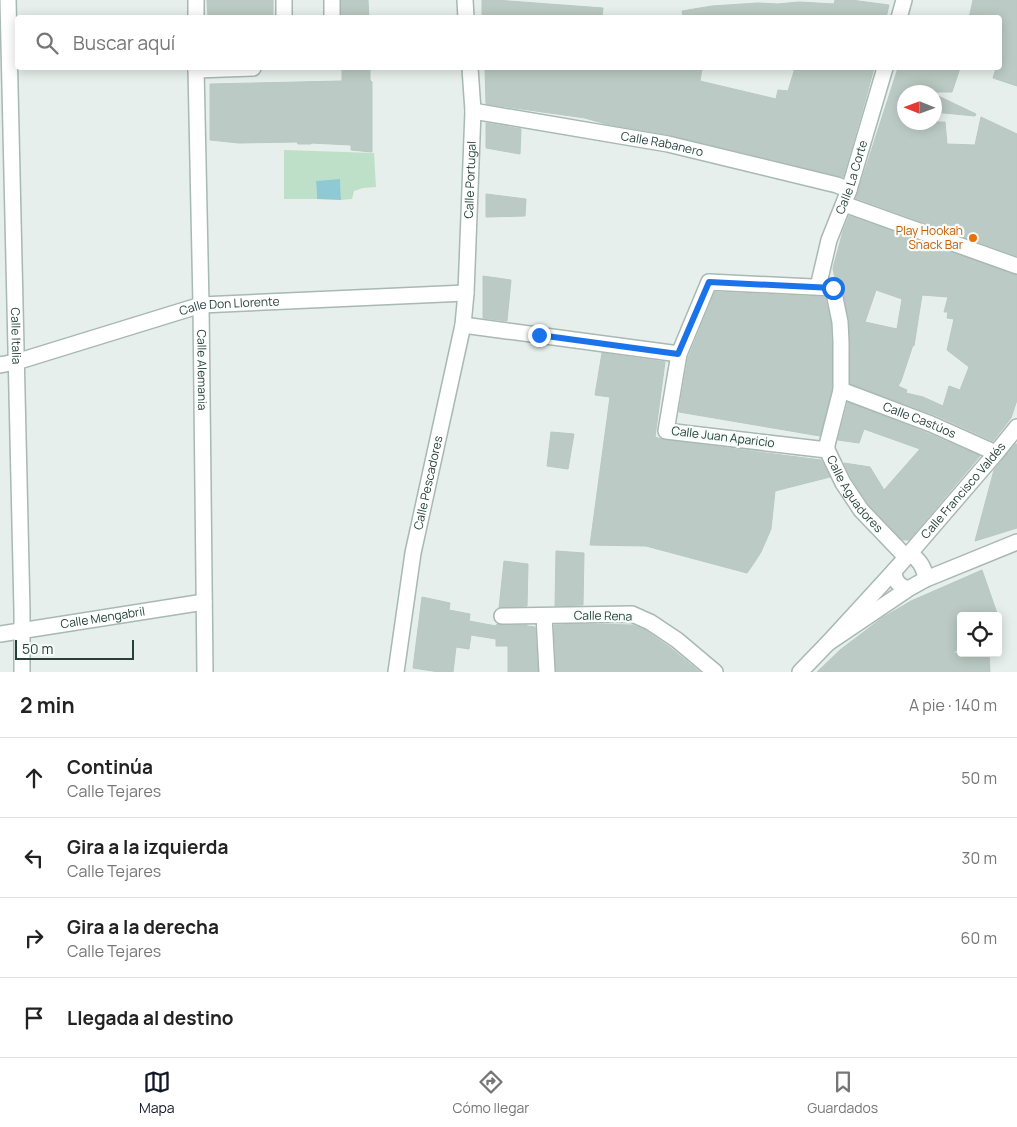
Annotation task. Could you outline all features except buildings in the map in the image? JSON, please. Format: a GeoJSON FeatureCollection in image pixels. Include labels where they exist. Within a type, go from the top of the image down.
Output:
{"type":"FeatureCollection","features":[{"type":"Feature","properties":{"kind":"street","name":"Calle Italia"},"geometry":{"type":"LineString","coordinates":[[8,0],[22,672]]}},
{"type":"Feature","properties":{"kind":"street"},"geometry":{"type":"LineString","coordinates":[[196,0],[196,15]]}},
{"type":"Feature","properties":{"kind":"street"},"geometry":{"type":"LineString","coordinates":[[284,0],[284,15]]}},
{"type":"Feature","properties":{"kind":"street"},"geometry":{"type":"LineString","coordinates":[[332,0],[332,15]]}},
{"type":"Feature","properties":{"kind":"street"},"geometry":{"type":"LineString","coordinates":[[465,0],[466,15]]}},
{"type":"Feature","properties":{"kind":"street"},"geometry":{"type":"LineString","coordinates":[[899,15],[901,0]]}},
{"type":"Feature","properties":{"kind":"street","name":"Calle Alemania"},"geometry":{"type":"LineString","coordinates":[[196,70],[205,672]]}},
{"type":"Feature","properties":{"kind":"street","name":"Calle Portugal"},"geometry":{"type":"LineString","coordinates":[[466,293],[473,111],[470,70]]}},
{"type":"Feature","properties":{"kind":"street","name":"Calle La Corte"},"geometry":{"type":"LineString","coordinates":[[818,287],[829,240],[846,197],[884,70]]}},
{"type":"Feature","properties":{"kind":"street","name":"Calle Rabanero"},"geometry":{"type":"LineString","coordinates":[[473,111],[668,144],[837,185],[846,197],[1017,266]]}},
{"type":"Feature","properties":{"kind":"street"},"geometry":{"type":"LineString","coordinates":[[463,325],[678,354],[709,282],[818,287]]}},
{"type":"Feature","properties":{"kind":"street","name":"Calle Aguadores"},"geometry":{"type":"LineString","coordinates":[[818,287],[833,288],[840,322],[841,390],[827,450],[843,483],[861,510],[908,555]]}},
{"type":"Feature","properties":{"kind":"street","name":"Calle Don Llorente"},"geometry":{"type":"LineString","coordinates":[[0,365],[16,362],[201,305],[466,293]]}},
{"type":"Feature","properties":{"kind":"street","name":"Calle Pescadores"},"geometry":{"type":"LineString","coordinates":[[396,672],[413,553],[463,325],[466,293]]}},
{"type":"Feature","properties":{"kind":"street","name":"Calle Juan Aparicio"},"geometry":{"type":"LineString","coordinates":[[678,354],[666,431],[827,450]]}},
{"type":"Feature","properties":{"kind":"street","name":"Calle Castúos"},"geometry":{"type":"LineString","coordinates":[[841,390],[931,424],[996,453]]}},
{"type":"Feature","properties":{"kind":"street","name":"Calle Francisco Valdés"},"geometry":{"type":"LineString","coordinates":[[908,555],[1017,427]]}},
{"type":"Feature","properties":{"kind":"street"},"geometry":{"type":"LineString","coordinates":[[828,643],[908,588],[1017,542]]}},
{"type":"Feature","properties":{"kind":"street"},"geometry":{"type":"LineString","coordinates":[[800,672],[908,555],[916,558],[924,570],[926,579]]}},
{"type":"Feature","properties":{"kind":"street"},"geometry":{"type":"LineString","coordinates":[[894,571],[894,578],[900,585],[908,588]]}},
{"type":"Feature","properties":{"kind":"street","name":"Calle Mengabril"},"geometry":{"type":"LineString","coordinates":[[0,634],[204,602]]}},
{"type":"Feature","properties":{"kind":"street","name":"Calle Rena"},"geometry":{"type":"LineString","coordinates":[[502,616],[632,614],[650,622],[677,640],[715,672]]}},
{"type":"Feature","properties":{"kind":"street"},"geometry":{"type":"LineString","coordinates":[[544,616],[547,672]]}},
{"type":"Feature","properties":{"kind":"green space"},"geometry":{"type":"Polygon","coordinates":[[[284,150],[374,153],[376,187],[354,191],[352,199],[341,200],[340,180],[316,181],[317,199],[284,199],[284,150]]]}},
{"type":"Feature","properties":{"kind":"water"},"geometry":{"type":"Polygon","coordinates":[[[340,179],[341,200],[317,199],[316,181],[340,179]]]}},
{"type":"Feature","properties":{"kind":"place","name":"Play Hookah Snack Bar"},"geometry":{"type":"Point","coordinates":[973,238]}},
{"type":"Feature","properties":{"kind":"route"},"geometry":{"type":"LineString","coordinates":[[539,335],[678,354],[709,282],[833,288]]}}]}
